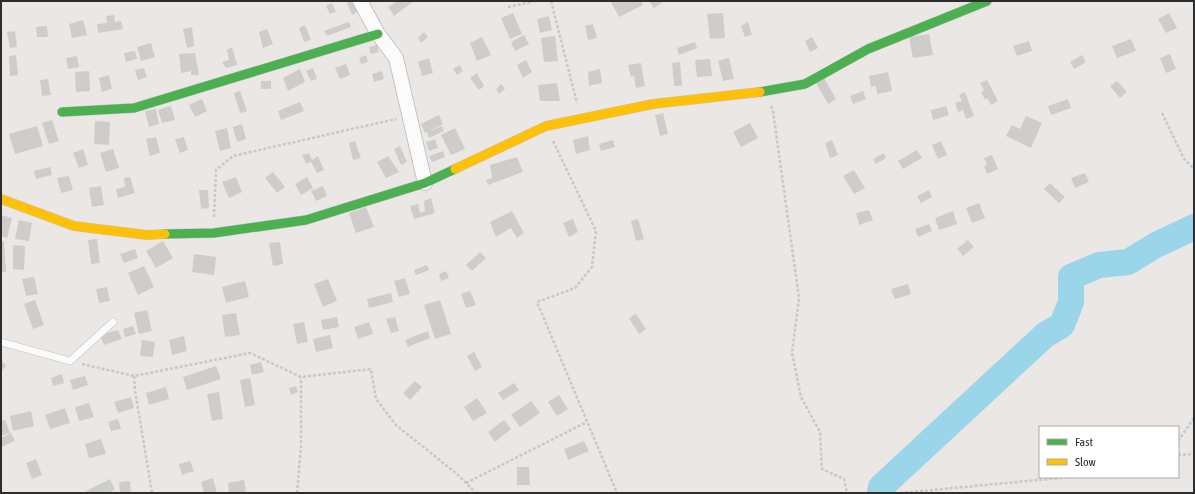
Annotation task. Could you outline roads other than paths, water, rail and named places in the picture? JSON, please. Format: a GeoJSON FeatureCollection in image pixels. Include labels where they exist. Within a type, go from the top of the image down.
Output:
{"type":"FeatureCollection","features":[{"type":"Feature","properties":{"kind":"street"},"geometry":{"type":"LineString","coordinates":[[360,1],[378,34],[396,58],[425,183]]}},
{"type":"Feature","properties":{"kind":"street"},"geometry":{"type":"LineString","coordinates":[[1,199],[74,226],[148,235],[214,233],[306,220],[425,183],[546,126],[653,104],[765,91],[805,84],[868,49],[987,1]]}},
{"type":"Feature","properties":{"kind":"street"},"geometry":{"type":"LineString","coordinates":[[62,112],[134,108],[378,34]]}},
{"type":"Feature","properties":{"kind":"lane"},"geometry":{"type":"LineString","coordinates":[[1,342],[70,361],[113,322]]}},
{"type":"Feature","properties":{"kind":"waterway"},"geometry":{"type":"LineString","coordinates":[[880,493],[881,487],[1045,335],[1062,325],[1071,302],[1071,277],[1099,265],[1128,262],[1156,245],[1194,227]]}}]}
